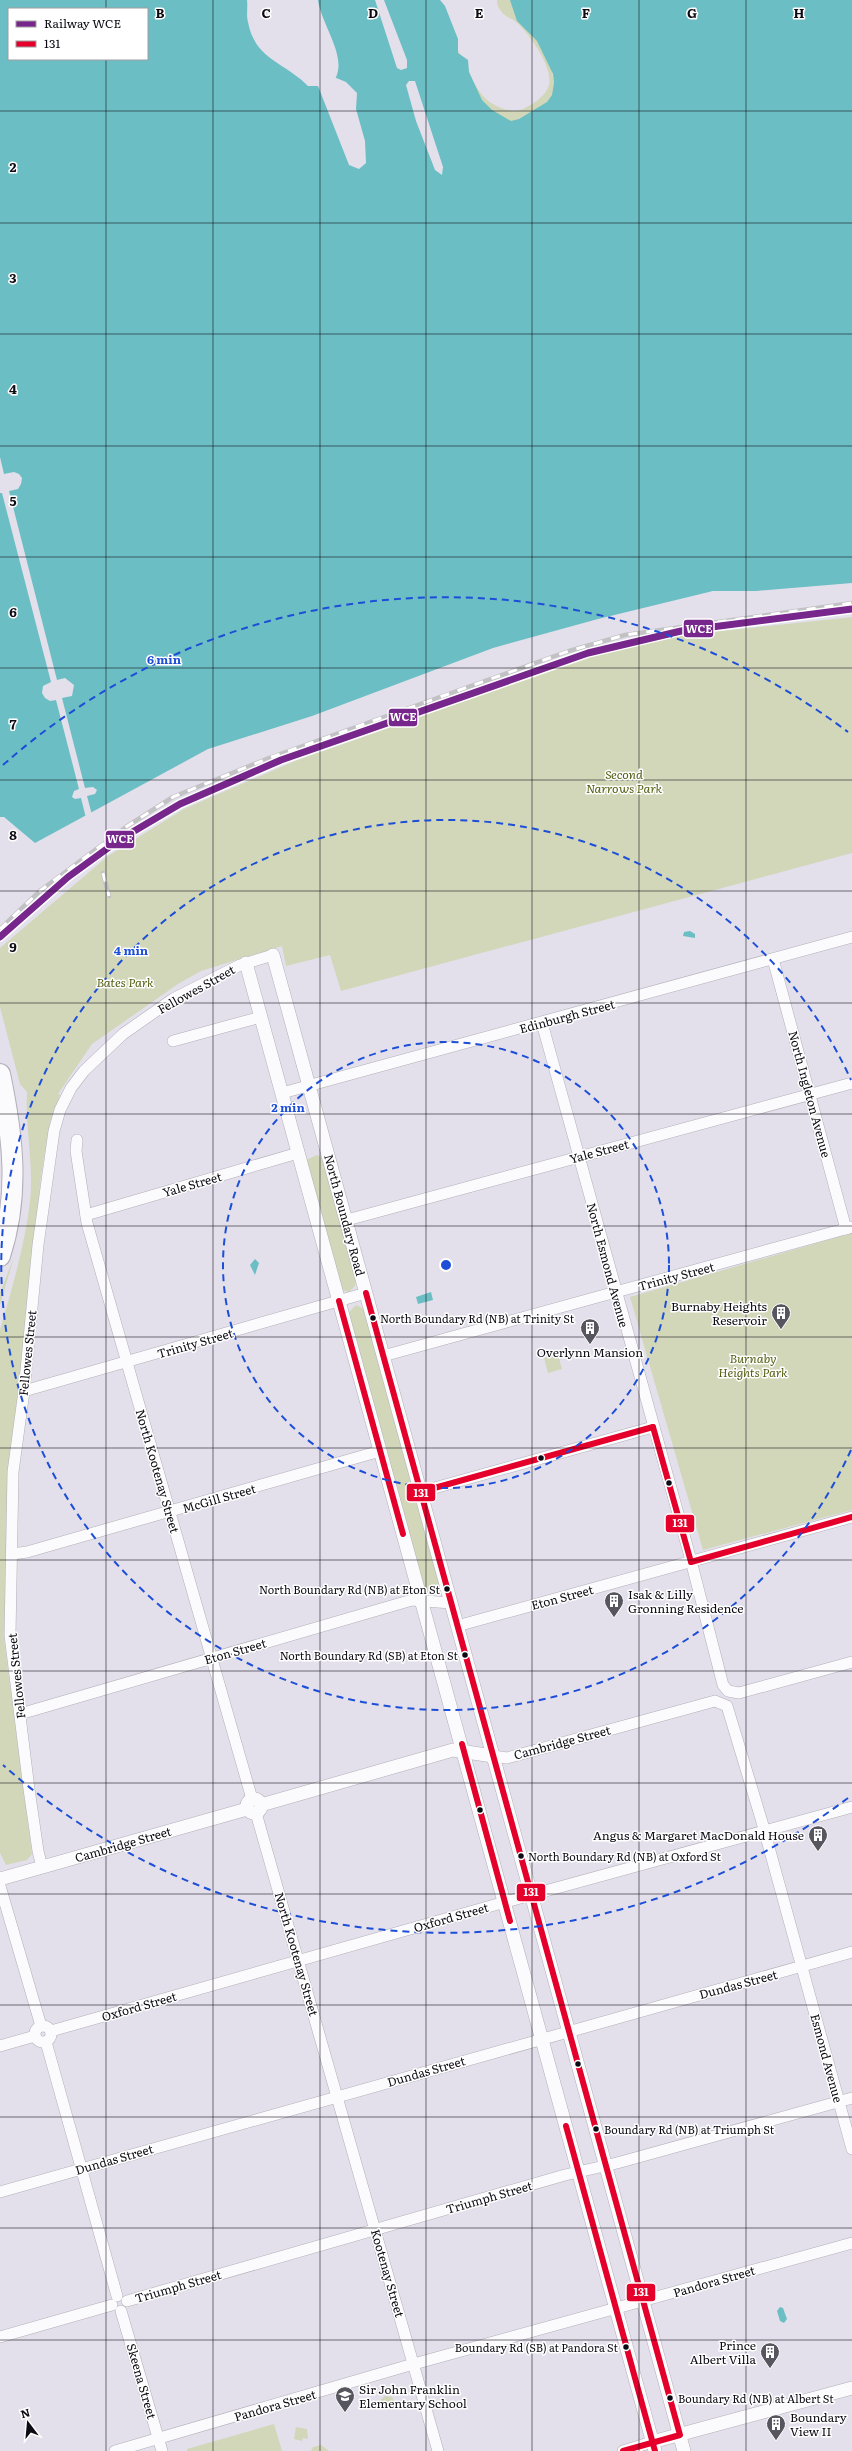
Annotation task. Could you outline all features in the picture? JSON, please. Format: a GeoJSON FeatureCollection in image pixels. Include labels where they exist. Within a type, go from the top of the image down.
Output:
{"type":"FeatureCollection","features":[{"type":"Feature","properties":{"kind":"highway"},"geometry":{"type":"LineString","coordinates":[[0,1256],[8,1228],[14,1179],[14,1153],[2,1082]]}},
{"type":"Feature","properties":{"kind":"street","name":"Edinburgh Street"},"geometry":{"type":"LineString","coordinates":[[282,1093],[852,937]]}},
{"type":"Feature","properties":{"kind":"street","name":"Fellowes Street"},"geometry":{"type":"LineString","coordinates":[[42,1867],[38,1851],[10,1635],[13,1472],[24,1391],[38,1245],[54,1131],[65,1098],[84,1071],[129,1030],[173,999],[246,963],[273,955]]}},
{"type":"Feature","properties":{"kind":"street","name":"North Boundary Road"},"geometry":{"type":"LineString","coordinates":[[273,955],[684,2451]]}},
{"type":"Feature","properties":{"kind":"street","name":"North Ingleton Avenue"},"geometry":{"type":"LineString","coordinates":[[773,959],[849,1228]]}},
{"type":"Feature","properties":{"kind":"street"},"geometry":{"type":"LineString","coordinates":[[246,963],[654,2447]]}},
{"type":"Feature","properties":{"kind":"street"},"geometry":{"type":"LineString","coordinates":[[173,1041],[261,1017]]}},
{"type":"Feature","properties":{"kind":"street","name":"North Esmond Avenue"},"geometry":{"type":"LineString","coordinates":[[542,1023],[615,1292],[691,1562],[723,1685],[728,1691],[739,1693],[852,1662]]}},
{"type":"Feature","properties":{"kind":"street","name":"Yale Street"},"geometry":{"type":"LineString","coordinates":[[347,1220],[852,1083]]}},
{"type":"Feature","properties":{"kind":"street","name":"North Kootenay Street"},"geometry":{"type":"LineString","coordinates":[[77,1140],[76,1151],[86,1215],[254,1807],[338,2096]]}},
{"type":"Feature","properties":{"kind":"street","name":"Yale Street"},"geometry":{"type":"LineString","coordinates":[[86,1215],[298,1153]]}},
{"type":"Feature","properties":{"kind":"street","name":"Trinity Street"},"geometry":{"type":"LineString","coordinates":[[383,1356],[849,1228]]}},
{"type":"Feature","properties":{"kind":"street","name":"Trinity Street"},"geometry":{"type":"LineString","coordinates":[[24,1391],[127,1363],[366,1293]]}},
{"type":"Feature","properties":{"kind":"street"},"geometry":{"type":"LineString","coordinates":[[420,1492],[653,1427]]}},
{"type":"Feature","properties":{"kind":"street","name":"McGill Street"},"geometry":{"type":"LineString","coordinates":[[12,1554],[18,1555],[380,1451]]}},
{"type":"Feature","properties":{"kind":"street","name":"Eton Street"},"geometry":{"type":"LineString","coordinates":[[457,1626],[852,1517]]}},
{"type":"Feature","properties":{"kind":"street","name":"Eton Street"},"geometry":{"type":"LineString","coordinates":[[20,1714],[409,1601],[451,1603]]}},
{"type":"Feature","properties":{"kind":"street","name":"Cambridge Street"},"geometry":{"type":"LineString","coordinates":[[0,1879],[453,1750],[464,1753],[507,1758],[715,1701],[723,1702],[730,1712],[765,1832]]}},
{"type":"Feature","properties":{"kind":"street","name":"Oxford Street"},"geometry":{"type":"LineString","coordinates":[[51,2031],[505,1902],[852,1807]]}},
{"type":"Feature","properties":{"kind":"street"},"geometry":{"type":"LineString","coordinates":[[765,1832],[802,1966]]}},
{"type":"Feature","properties":{"kind":"street"},"geometry":{"type":"LineString","coordinates":[[0,1886],[41,2026]]}},
{"type":"Feature","properties":{"kind":"street","name":"Dundas Street"},"geometry":{"type":"LineString","coordinates":[[0,2192],[569,2030],[852,1952]]}},
{"type":"Feature","properties":{"kind":"street","name":"Esmond Avenue"},"geometry":{"type":"LineString","coordinates":[[802,1966],[852,2149]]}},
{"type":"Feature","properties":{"kind":"street"},"geometry":{"type":"LineString","coordinates":[[41,2026],[47,2026],[51,2031],[50,2038],[46,2042],[39,2041],[35,2036],[36,2030],[41,2026]]}},
{"type":"Feature","properties":{"kind":"street"},"geometry":{"type":"LineString","coordinates":[[0,2046],[35,2036]]}},
{"type":"Feature","properties":{"kind":"street","name":"Skeena Street"},"geometry":{"type":"LineString","coordinates":[[46,2042],[117,2304],[162,2451]]}},
{"type":"Feature","properties":{"kind":"street","name":"Kootenay Street"},"geometry":{"type":"LineString","coordinates":[[338,2096],[438,2451]]}},
{"type":"Feature","properties":{"kind":"street","name":"Triumph Street"},"geometry":{"type":"LineString","coordinates":[[117,2304],[127,2306],[127,2301],[578,2172],[606,2166],[852,2098]]}},
{"type":"Feature","properties":{"kind":"street","name":"Pandora Street"},"geometry":{"type":"LineString","coordinates":[[115,2451],[413,2364],[852,2243]]}},
{"type":"Feature","properties":{"kind":"street"},"geometry":{"type":"LineString","coordinates":[[0,2337],[117,2304]]}},
{"type":"Feature","properties":{"kind":"street"},"geometry":{"type":"LineString","coordinates":[[623,2451],[654,2447],[680,2435],[852,2388]]}},
{"type":"Feature","properties":{"kind":"green space"},"geometry":{"type":"Polygon","coordinates":[[[497,0],[539,0],[549,50],[556,98],[509,135],[440,77],[452,44],[459,52],[478,89],[484,97],[493,104],[507,110],[520,110],[535,102],[546,91],[549,80],[548,72],[540,52],[528,34],[516,22],[502,13],[498,7],[497,0]]]}},
{"type":"Feature","properties":{"kind":"green space","name":"Second Narrows Park"},"geometry":{"type":"Polygon","coordinates":[[[852,617],[852,853],[341,991],[330,955],[286,966],[282,946],[201,971],[178,984],[92,1044],[58,1094],[60,1095],[50,1121],[41,1176],[8,1497],[4,1639],[32,1854],[27,1860],[6,1865],[0,1853],[0,1330],[25,1234],[30,1202],[31,1174],[27,1119],[27,1092],[20,1084],[0,1007],[0,948],[108,856],[184,809],[295,761],[586,658],[684,635],[852,617]]]}},
{"type":"Feature","properties":{"kind":"green space"},"geometry":{"type":"Polygon","coordinates":[[[317,1155],[322,1158],[356,1279],[355,1286],[349,1292],[342,1290],[306,1160],[317,1155]]]}},
{"type":"Feature","properties":{"kind":"green space","name":"Burnaby Heights Park"},"geometry":{"type":"Polygon","coordinates":[[[852,1233],[852,1510],[703,1550],[630,1297],[852,1233]]]}},
{"type":"Feature","properties":{"kind":"green space"},"geometry":{"type":"Polygon","coordinates":[[[14,1257],[0,1305],[0,1293],[14,1257]]]}},
{"type":"Feature","properties":{"kind":"green space"},"geometry":{"type":"Polygon","coordinates":[[[356,1305],[364,1309],[439,1584],[438,1591],[433,1595],[425,1592],[348,1313],[356,1305]]]}},
{"type":"Feature","properties":{"kind":"green space"},"geometry":{"type":"Polygon","coordinates":[[[558,1354],[562,1369],[548,1373],[544,1358],[558,1354]]]}},
{"type":"Feature","properties":{"kind":"green space"},"geometry":{"type":"Polygon","coordinates":[[[385,2396],[392,2397],[394,2402],[389,2407],[379,2407],[378,2402],[385,2396]]]}},
{"type":"Feature","properties":{"kind":"green space"},"geometry":{"type":"Polygon","coordinates":[[[274,2424],[282,2451],[187,2451],[187,2449],[274,2424]]]}},
{"type":"Feature","properties":{"kind":"green space"},"geometry":{"type":"Polygon","coordinates":[[[296,2427],[307,2429],[308,2439],[303,2438],[302,2441],[294,2439],[296,2427]]]}},
{"type":"Feature","properties":{"kind":"green space"},"geometry":{"type":"Polygon","coordinates":[[[321,2445],[329,2451],[311,2451],[313,2447],[321,2445]]]}},
{"type":"Feature","properties":{"kind":"water"},"geometry":{"type":"Polygon","coordinates":[[[0,0],[247,0],[247,19],[252,35],[257,45],[264,53],[308,86],[318,86],[342,115],[350,116],[352,92],[335,79],[338,70],[336,51],[318,0],[375,0],[397,68],[401,70],[407,68],[407,60],[384,0],[440,0],[445,6],[458,39],[458,53],[468,60],[469,72],[482,100],[492,110],[511,121],[519,119],[547,102],[552,95],[554,83],[553,74],[537,41],[517,21],[510,0],[852,0],[852,583],[756,591],[713,591],[598,619],[493,648],[312,716],[208,749],[35,843],[4,817],[0,817],[0,0]]]}},
{"type":"Feature","properties":{"kind":"water"},"geometry":{"type":"Polygon","coordinates":[[[690,931],[695,934],[695,938],[683,936],[684,932],[690,931]]]}},
{"type":"Feature","properties":{"kind":"water"},"geometry":{"type":"Polygon","coordinates":[[[255,1259],[259,1263],[255,1275],[250,1265],[255,1259]]]}},
{"type":"Feature","properties":{"kind":"water"},"geometry":{"type":"Polygon","coordinates":[[[431,1292],[433,1300],[418,1304],[416,1297],[431,1292]]]}},
{"type":"Feature","properties":{"kind":"water"},"geometry":{"type":"Polygon","coordinates":[[[780,2307],[783,2308],[787,2319],[784,2323],[780,2321],[777,2311],[780,2307]]]}},
{"type":"Feature","properties":{"kind":"pier"},"geometry":{"type":"Polygon","coordinates":[[[334,77],[346,82],[357,93],[356,109],[365,141],[366,163],[359,169],[349,165],[318,86],[319,84],[325,85],[334,98],[338,100],[344,114],[349,114],[350,92],[337,84],[333,80],[334,77]]]}},
{"type":"Feature","properties":{"kind":"pier"},"geometry":{"type":"Polygon","coordinates":[[[409,81],[415,81],[443,167],[442,175],[435,170],[416,121],[406,85],[409,81]]]}},
{"type":"Feature","properties":{"kind":"pier"},"geometry":{"type":"Polygon","coordinates":[[[0,457],[4,474],[14,472],[19,474],[22,478],[18,489],[9,491],[57,680],[65,678],[74,685],[72,696],[62,698],[85,788],[93,787],[97,790],[95,794],[87,796],[92,815],[86,818],[81,798],[75,799],[72,797],[74,791],[79,789],[56,700],[50,701],[45,698],[42,693],[43,686],[51,682],[2,493],[0,493],[0,457]]]}},
{"type":"Feature","properties":{"kind":"railway"},"geometry":{"type":"LineString","coordinates":[[0,929],[41,890],[126,827],[173,797],[269,758],[569,651],[625,635],[852,603]]}},
{"type":"Feature","properties":{"kind":"railway"},"geometry":{"type":"LineString","coordinates":[[103,873],[109,896]]}},
{"type":"Feature","properties":{"kind":"rail line","name":"WCE"},"geometry":{"type":"LineString","coordinates":[[0,937],[68,877],[119,840],[180,804],[281,760],[588,653],[681,631],[852,609]]}},
{"type":"Feature","properties":{"kind":"transit line","name":"131"},"geometry":{"type":"LineString","coordinates":[[366,1293],[680,2435],[623,2451]]}},
{"type":"Feature","properties":{"kind":"transit line","name":"131"},"geometry":{"type":"LineString","coordinates":[[339,1301],[403,1534]]}},
{"type":"Feature","properties":{"kind":"transit line","name":"131"},"geometry":{"type":"LineString","coordinates":[[653,1427],[691,1562]]}},
{"type":"Feature","properties":{"kind":"transit line","name":"131"},"geometry":{"type":"LineString","coordinates":[[420,1492],[653,1427]]}},
{"type":"Feature","properties":{"kind":"transit line","name":"131"},"geometry":{"type":"LineString","coordinates":[[691,1562],[852,1517]]}},
{"type":"Feature","properties":{"kind":"transit line","name":"131"},"geometry":{"type":"LineString","coordinates":[[462,1744],[510,1921]]}},
{"type":"Feature","properties":{"kind":"transit line","name":"131"},"geometry":{"type":"LineString","coordinates":[[566,2126],[655,2451]]}},
{"type":"Feature","properties":{"kind":"place","name":"North Boundary Rd (NB) at Trinity St"},"geometry":{"type":"Point","coordinates":[373,1318]}},
{"type":"Feature","properties":{"kind":"place","name":"Burnaby Heights Reservoir"},"geometry":{"type":"Point","coordinates":[781,1330]}},
{"type":"Feature","properties":{"kind":"place","name":"Overlynn Mansion"},"geometry":{"type":"Point","coordinates":[590,1345]}},
{"type":"Feature","properties":{"kind":"place","name":"North Boundary Rd (NB) at Eton St"},"geometry":{"type":"Point","coordinates":[447,1589]}},
{"type":"Feature","properties":{"kind":"place","name":"Isak & Lilly Gronning Residence"},"geometry":{"type":"Point","coordinates":[614,1618]}},
{"type":"Feature","properties":{"kind":"place","name":"North Boundary Rd (SB) at Eton St"},"geometry":{"type":"Point","coordinates":[465,1655]}},
{"type":"Feature","properties":{"kind":"place","name":"Angus & Margaret MacDonald House"},"geometry":{"type":"Point","coordinates":[818,1852]}},
{"type":"Feature","properties":{"kind":"place","name":"North Boundary Rd (NB) at Oxford St"},"geometry":{"type":"Point","coordinates":[521,1856]}},
{"type":"Feature","properties":{"kind":"place","name":"Boundary Rd (NB) at Triumph St"},"geometry":{"type":"Point","coordinates":[596,2129]}},
{"type":"Feature","properties":{"kind":"place","name":"Boundary Rd (SB) at Pandora St"},"geometry":{"type":"Point","coordinates":[626,2347]}},
{"type":"Feature","properties":{"kind":"place","name":"Prince Albert Villa"},"geometry":{"type":"Point","coordinates":[770,2369]}},
{"type":"Feature","properties":{"kind":"place","name":"Boundary Rd (NB) at Albert St"},"geometry":{"type":"Point","coordinates":[670,2398]}},
{"type":"Feature","properties":{"kind":"place","name":"Sir John Franklin Elementary School"},"geometry":{"type":"Point","coordinates":[345,2413]}},
{"type":"Feature","properties":{"kind":"place","name":"Boundary View II"},"geometry":{"type":"Point","coordinates":[776,2441]}},
{"type":"Feature","properties":{"kind":"park label","name":"Bates Park"},"geometry":{"type":"Point","coordinates":[125,982]}}]}
